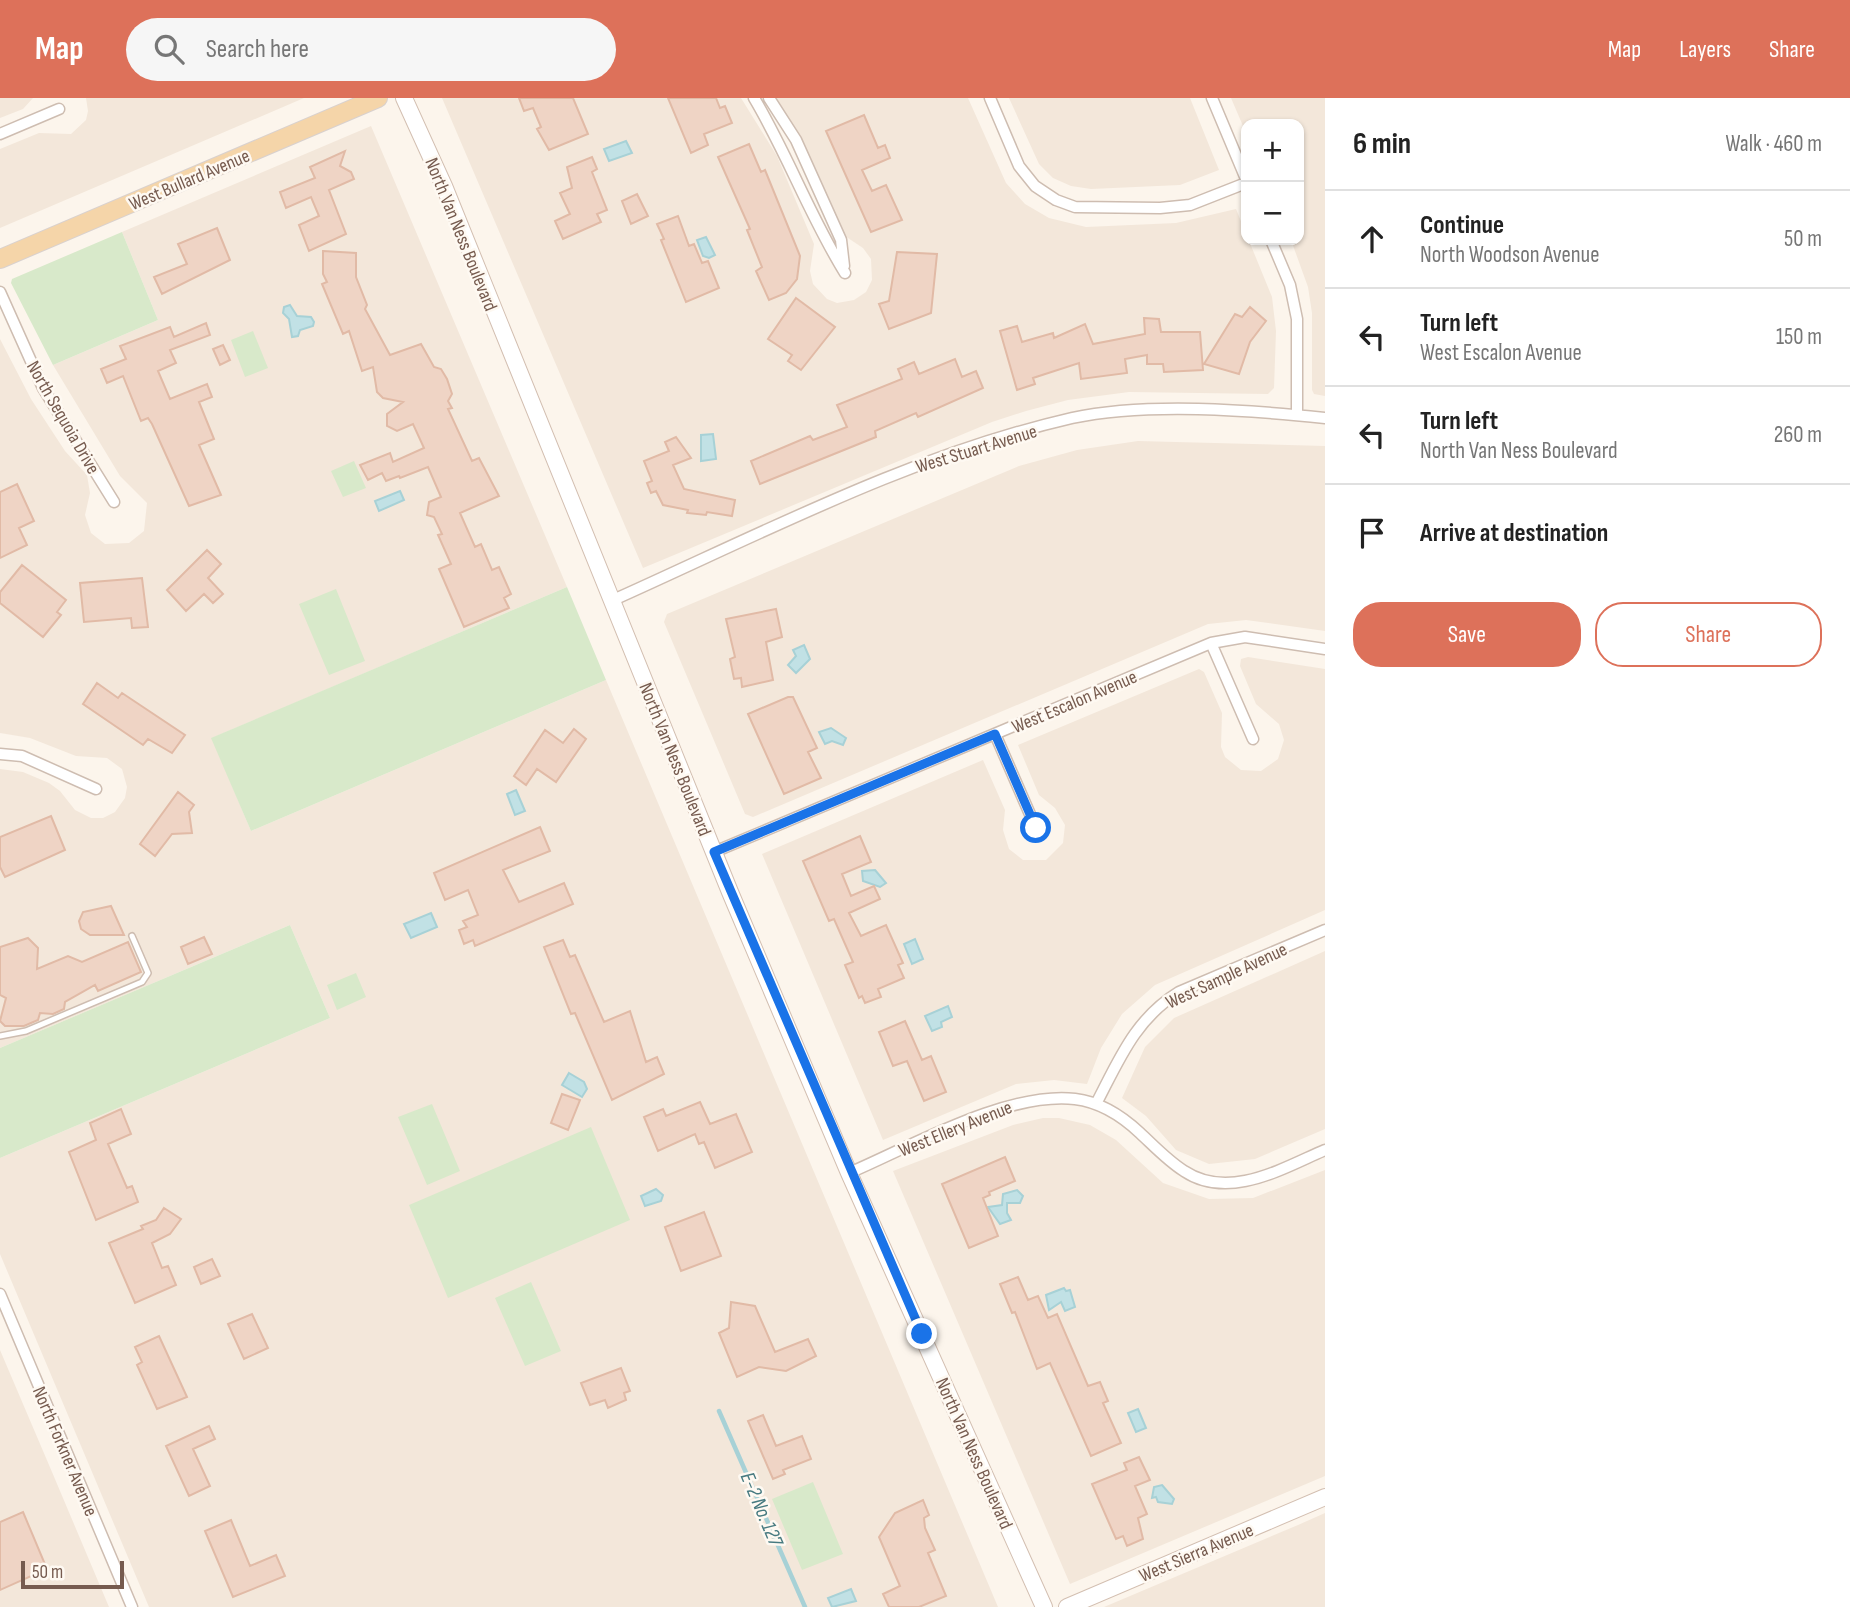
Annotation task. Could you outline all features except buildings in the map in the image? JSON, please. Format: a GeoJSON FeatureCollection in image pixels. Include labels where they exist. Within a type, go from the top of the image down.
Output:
{"type":"FeatureCollection","features":[{"type":"Feature","properties":{"kind":"main road","name":"West Bullard Avenue"},"geometry":{"type":"LineString","coordinates":[[0,259],[378,98]]}},
{"type":"Feature","properties":{"kind":"street","name":"North Van Ness Boulevard"},"geometry":{"type":"LineString","coordinates":[[404,98],[444,186],[611,601],[849,1173],[1044,1607]]}},
{"type":"Feature","properties":{"kind":"street"},"geometry":{"type":"LineString","coordinates":[[754,98],[781,143],[812,212],[845,273],[841,240],[794,137],[768,98]]}},
{"type":"Feature","properties":{"kind":"street"},"geometry":{"type":"LineString","coordinates":[[990,98],[1019,166],[1035,186],[1056,200],[1076,207],[1160,208],[1190,205],[1244,182]]}},
{"type":"Feature","properties":{"kind":"street"},"geometry":{"type":"LineString","coordinates":[[1212,98],[1241,169]]}},
{"type":"Feature","properties":{"kind":"street"},"geometry":{"type":"LineString","coordinates":[[0,134],[59,109]]}},
{"type":"Feature","properties":{"kind":"street"},"geometry":{"type":"LineString","coordinates":[[781,143],[794,137]]}},
{"type":"Feature","properties":{"kind":"street"},"geometry":{"type":"LineString","coordinates":[[812,212],[825,205]]}},
{"type":"Feature","properties":{"kind":"street"},"geometry":{"type":"LineString","coordinates":[[1273,245],[1290,285],[1297,319],[1297,415]]}},
{"type":"Feature","properties":{"kind":"street","name":"North Sequoia Drive"},"geometry":{"type":"LineString","coordinates":[[0,292],[43,388],[114,502]]}},
{"type":"Feature","properties":{"kind":"street","name":"West Stuart Avenue"},"geometry":{"type":"LineString","coordinates":[[611,601],[931,459],[1073,418],[1148,409],[1325,418]]}},
{"type":"Feature","properties":{"kind":"street","name":"West Escalon Avenue"},"geometry":{"type":"LineString","coordinates":[[714,852],[1211,643],[1245,637],[1325,649]]}},
{"type":"Feature","properties":{"kind":"street"},"geometry":{"type":"LineString","coordinates":[[1211,643],[1253,739]]}},
{"type":"Feature","properties":{"kind":"street"},"geometry":{"type":"LineString","coordinates":[[995,734],[1036,828]]}},
{"type":"Feature","properties":{"kind":"street"},"geometry":{"type":"LineString","coordinates":[[0,754],[22,756],[96,789]]}},
{"type":"Feature","properties":{"kind":"street","name":"West Sample Avenue"},"geometry":{"type":"LineString","coordinates":[[1096,1104],[1131,1037],[1162,1002],[1325,930]]}},
{"type":"Feature","properties":{"kind":"street","name":"West Ellery Avenue"},"geometry":{"type":"LineString","coordinates":[[849,1173],[1021,1101],[1056,1098],[1096,1104],[1131,1124],[1183,1171],[1211,1182],[1229,1183],[1263,1177],[1325,1150]]}},
{"type":"Feature","properties":{"kind":"street","name":"North Forkner Avenue"},"geometry":{"type":"LineString","coordinates":[[0,1294],[132,1607]]}},
{"type":"Feature","properties":{"kind":"street","name":"West Sierra Avenue"},"geometry":{"type":"LineString","coordinates":[[1067,1607],[1325,1497]]}},
{"type":"Feature","properties":{"kind":"lane"},"geometry":{"type":"LineString","coordinates":[[0,1036],[26,1031],[142,982],[148,973],[132,936]]}},
{"type":"Feature","properties":{"kind":"shaded area"},"geometry":{"type":"Polygon","coordinates":[[[0,98],[33,98],[23,109],[0,118],[0,98]]]}},
{"type":"Feature","properties":{"kind":"shaded area"},"geometry":{"type":"Polygon","coordinates":[[[86,98],[304,98],[0,228],[0,149],[39,133],[71,134],[86,120],[86,98]]]}},
{"type":"Feature","properties":{"kind":"shaded area"},"geometry":{"type":"Polygon","coordinates":[[[442,98],[741,98],[777,156],[814,244],[810,271],[813,284],[827,299],[837,303],[854,300],[866,292],[872,280],[871,259],[863,248],[842,234],[773,98],[968,98],[1006,183],[1025,204],[1049,218],[1086,227],[1176,223],[1236,209],[1241,221],[1241,245],[1251,245],[1272,297],[1276,331],[1274,388],[1268,394],[1129,392],[1068,400],[1026,411],[992,422],[643,568],[442,98]]]}},
{"type":"Feature","properties":{"kind":"shaded area"},"geometry":{"type":"Polygon","coordinates":[[[1009,98],[1190,98],[1219,170],[1180,185],[1091,189],[1071,186],[1053,178],[1039,164],[1009,98]]]}},
{"type":"Feature","properties":{"kind":"shaded area"},"geometry":{"type":"Polygon","coordinates":[[[1231,98],[1325,98],[1325,396],[1314,394],[1312,390],[1312,313],[1308,287],[1293,245],[1304,245],[1304,119],[1241,119],[1241,121],[1231,98]]]}},
{"type":"Feature","properties":{"kind":"shaded area"},"geometry":{"type":"Polygon","coordinates":[[[371,126],[567,587],[212,738],[251,831],[606,680],[998,1607],[149,1607],[0,1254],[0,1158],[330,1018],[290,925],[0,1048],[0,769],[23,772],[49,783],[60,791],[75,810],[91,818],[103,818],[115,812],[125,798],[127,787],[122,769],[107,758],[76,756],[30,738],[0,733],[0,339],[31,399],[65,451],[87,475],[90,493],[85,515],[91,533],[105,544],[129,543],[144,531],[147,503],[120,476],[53,365],[158,320],[122,232],[371,126]]]}},
{"type":"Feature","properties":{"kind":"shaded area"},"geometry":{"type":"Polygon","coordinates":[[[1138,441],[1325,446],[1325,631],[1246,620],[1208,624],[753,817],[745,814],[664,622],[667,614],[1019,466],[1077,450],[1138,441]]]}},
{"type":"Feature","properties":{"kind":"shaded area"},"geometry":{"type":"Polygon","coordinates":[[[1248,657],[1325,669],[1325,910],[1155,985],[1122,1014],[1101,1048],[1087,1084],[1054,1080],[1016,1084],[883,1140],[762,854],[983,760],[1005,810],[1003,830],[1009,849],[1023,860],[1046,860],[1063,843],[1065,825],[1055,808],[1039,795],[1018,745],[1199,669],[1204,672],[1222,713],[1221,747],[1225,757],[1241,770],[1261,771],[1278,759],[1284,740],[1279,724],[1256,704],[1240,666],[1241,659],[1248,657]]]}},
{"type":"Feature","properties":{"kind":"shaded area"},"geometry":{"type":"Polygon","coordinates":[[[1325,951],[1325,1129],[1255,1159],[1209,1164],[1176,1150],[1146,1116],[1122,1098],[1145,1047],[1174,1018],[1325,951]]]}},
{"type":"Feature","properties":{"kind":"shaded area"},"geometry":{"type":"Polygon","coordinates":[[[1043,1118],[1059,1118],[1090,1125],[1116,1140],[1163,1183],[1209,1199],[1253,1198],[1325,1170],[1325,1476],[1070,1584],[893,1171],[1013,1125],[1043,1118]]]}},
{"type":"Feature","properties":{"kind":"shaded area"},"geometry":{"type":"Polygon","coordinates":[[[0,1350],[52,1472],[109,1607],[0,1607],[0,1350]]]}},
{"type":"Feature","properties":{"kind":"shaded area"},"geometry":{"type":"Polygon","coordinates":[[[1325,1513],[1325,1607],[1104,1607],[1298,1525],[1325,1513]]]}},
{"type":"Feature","properties":{"kind":"green space"},"geometry":{"type":"Polygon","coordinates":[[[122,232],[158,320],[53,365],[11,283],[12,279],[122,232]]]}},
{"type":"Feature","properties":{"kind":"green space"},"geometry":{"type":"Polygon","coordinates":[[[253,331],[268,368],[245,377],[231,340],[253,331]]]}},
{"type":"Feature","properties":{"kind":"green space"},"geometry":{"type":"Polygon","coordinates":[[[354,461],[366,488],[343,497],[331,471],[354,461]]]}},
{"type":"Feature","properties":{"kind":"green space"},"geometry":{"type":"Polygon","coordinates":[[[567,587],[606,680],[251,831],[211,738],[567,587]]]}},
{"type":"Feature","properties":{"kind":"green space"},"geometry":{"type":"Polygon","coordinates":[[[336,589],[365,661],[329,675],[299,604],[336,589]]]}},
{"type":"Feature","properties":{"kind":"green space"},"geometry":{"type":"Polygon","coordinates":[[[290,925],[330,1018],[0,1158],[0,1048],[290,925]]]}},
{"type":"Feature","properties":{"kind":"green space"},"geometry":{"type":"Polygon","coordinates":[[[356,973],[366,997],[337,1010],[327,985],[356,973]]]}},
{"type":"Feature","properties":{"kind":"green space"},"geometry":{"type":"Polygon","coordinates":[[[432,1104],[460,1171],[427,1185],[398,1117],[432,1104]]]}},
{"type":"Feature","properties":{"kind":"green space"},"geometry":{"type":"Polygon","coordinates":[[[591,1127],[630,1220],[448,1298],[409,1205],[591,1127]]]}},
{"type":"Feature","properties":{"kind":"green space"},"geometry":{"type":"Polygon","coordinates":[[[531,1282],[561,1351],[525,1366],[495,1298],[531,1282]]]}},
{"type":"Feature","properties":{"kind":"green space"},"geometry":{"type":"Polygon","coordinates":[[[813,1482],[843,1554],[802,1570],[772,1499],[813,1482]]]}},
{"type":"Feature","properties":{"kind":"water"},"geometry":{"type":"Polygon","coordinates":[[[626,141],[632,153],[609,161],[604,149],[626,141]]]}},
{"type":"Feature","properties":{"kind":"water"},"geometry":{"type":"Polygon","coordinates":[[[706,237],[715,255],[709,258],[703,256],[697,240],[706,237]]]}},
{"type":"Feature","properties":{"kind":"water"},"geometry":{"type":"Polygon","coordinates":[[[290,305],[297,316],[311,317],[314,322],[313,326],[300,330],[298,336],[292,337],[289,319],[283,313],[284,307],[290,305]]]}},
{"type":"Feature","properties":{"kind":"water"},"geometry":{"type":"Polygon","coordinates":[[[713,434],[716,459],[701,461],[701,435],[713,434]]]}},
{"type":"Feature","properties":{"kind":"water"},"geometry":{"type":"Polygon","coordinates":[[[400,491],[404,500],[379,511],[375,501],[400,491]]]}},
{"type":"Feature","properties":{"kind":"water"},"geometry":{"type":"Polygon","coordinates":[[[804,645],[810,659],[796,673],[788,665],[796,656],[793,650],[804,645]]]}},
{"type":"Feature","properties":{"kind":"water"},"geometry":{"type":"Polygon","coordinates":[[[831,728],[846,738],[843,745],[832,741],[825,744],[819,732],[831,728]]]}},
{"type":"Feature","properties":{"kind":"water"},"geometry":{"type":"Polygon","coordinates":[[[516,790],[525,811],[515,815],[507,794],[516,790]]]}},
{"type":"Feature","properties":{"kind":"water"},"geometry":{"type":"Polygon","coordinates":[[[875,870],[886,883],[880,887],[863,881],[862,871],[875,870]]]}},
{"type":"Feature","properties":{"kind":"water"},"geometry":{"type":"Polygon","coordinates":[[[431,913],[437,927],[411,938],[404,924],[431,913]]]}},
{"type":"Feature","properties":{"kind":"water"},"geometry":{"type":"Polygon","coordinates":[[[915,939],[923,959],[912,964],[904,944],[915,939]]]}},
{"type":"Feature","properties":{"kind":"water"},"geometry":{"type":"Polygon","coordinates":[[[948,1006],[952,1017],[941,1022],[942,1027],[932,1031],[925,1016],[948,1006]]]}},
{"type":"Feature","properties":{"kind":"water"},"geometry":{"type":"Polygon","coordinates":[[[569,1073],[584,1082],[587,1089],[582,1097],[562,1085],[569,1073]]]}},
{"type":"Feature","properties":{"kind":"water"},"geometry":{"type":"Polygon","coordinates":[[[656,1189],[663,1195],[661,1201],[645,1206],[641,1196],[656,1189]]]}},
{"type":"Feature","properties":{"kind":"water"},"geometry":{"type":"Polygon","coordinates":[[[1017,1190],[1023,1196],[1020,1203],[1007,1203],[1007,1213],[1011,1220],[1000,1224],[988,1207],[1002,1205],[1003,1194],[1017,1190]]]}},
{"type":"Feature","properties":{"kind":"water"},"geometry":{"type":"Polygon","coordinates":[[[1064,1288],[1066,1291],[1070,1290],[1075,1307],[1065,1311],[1061,1302],[1049,1310],[1046,1295],[1064,1288]]]}},
{"type":"Feature","properties":{"kind":"water"},"geometry":{"type":"Polygon","coordinates":[[[1138,1409],[1146,1428],[1136,1432],[1128,1413],[1138,1409]]]}},
{"type":"Feature","properties":{"kind":"water"},"geometry":{"type":"Polygon","coordinates":[[[1162,1485],[1174,1499],[1172,1504],[1158,1502],[1156,1497],[1152,1498],[1154,1487],[1162,1485]]]}},
{"type":"Feature","properties":{"kind":"water"},"geometry":{"type":"Polygon","coordinates":[[[851,1589],[856,1601],[832,1607],[828,1598],[851,1589]]]}},
{"type":"Feature","properties":{"kind":"waterway","name":"E-2 No. 127"},"geometry":{"type":"LineString","coordinates":[[719,1411],[805,1607]]}},
{"type":"Feature","properties":{"kind":"route"},"geometry":{"type":"LineString","coordinates":[[922,1334],[849,1173],[795,1038],[769,984],[714,852],[995,734],[1036,828]]}}]}
